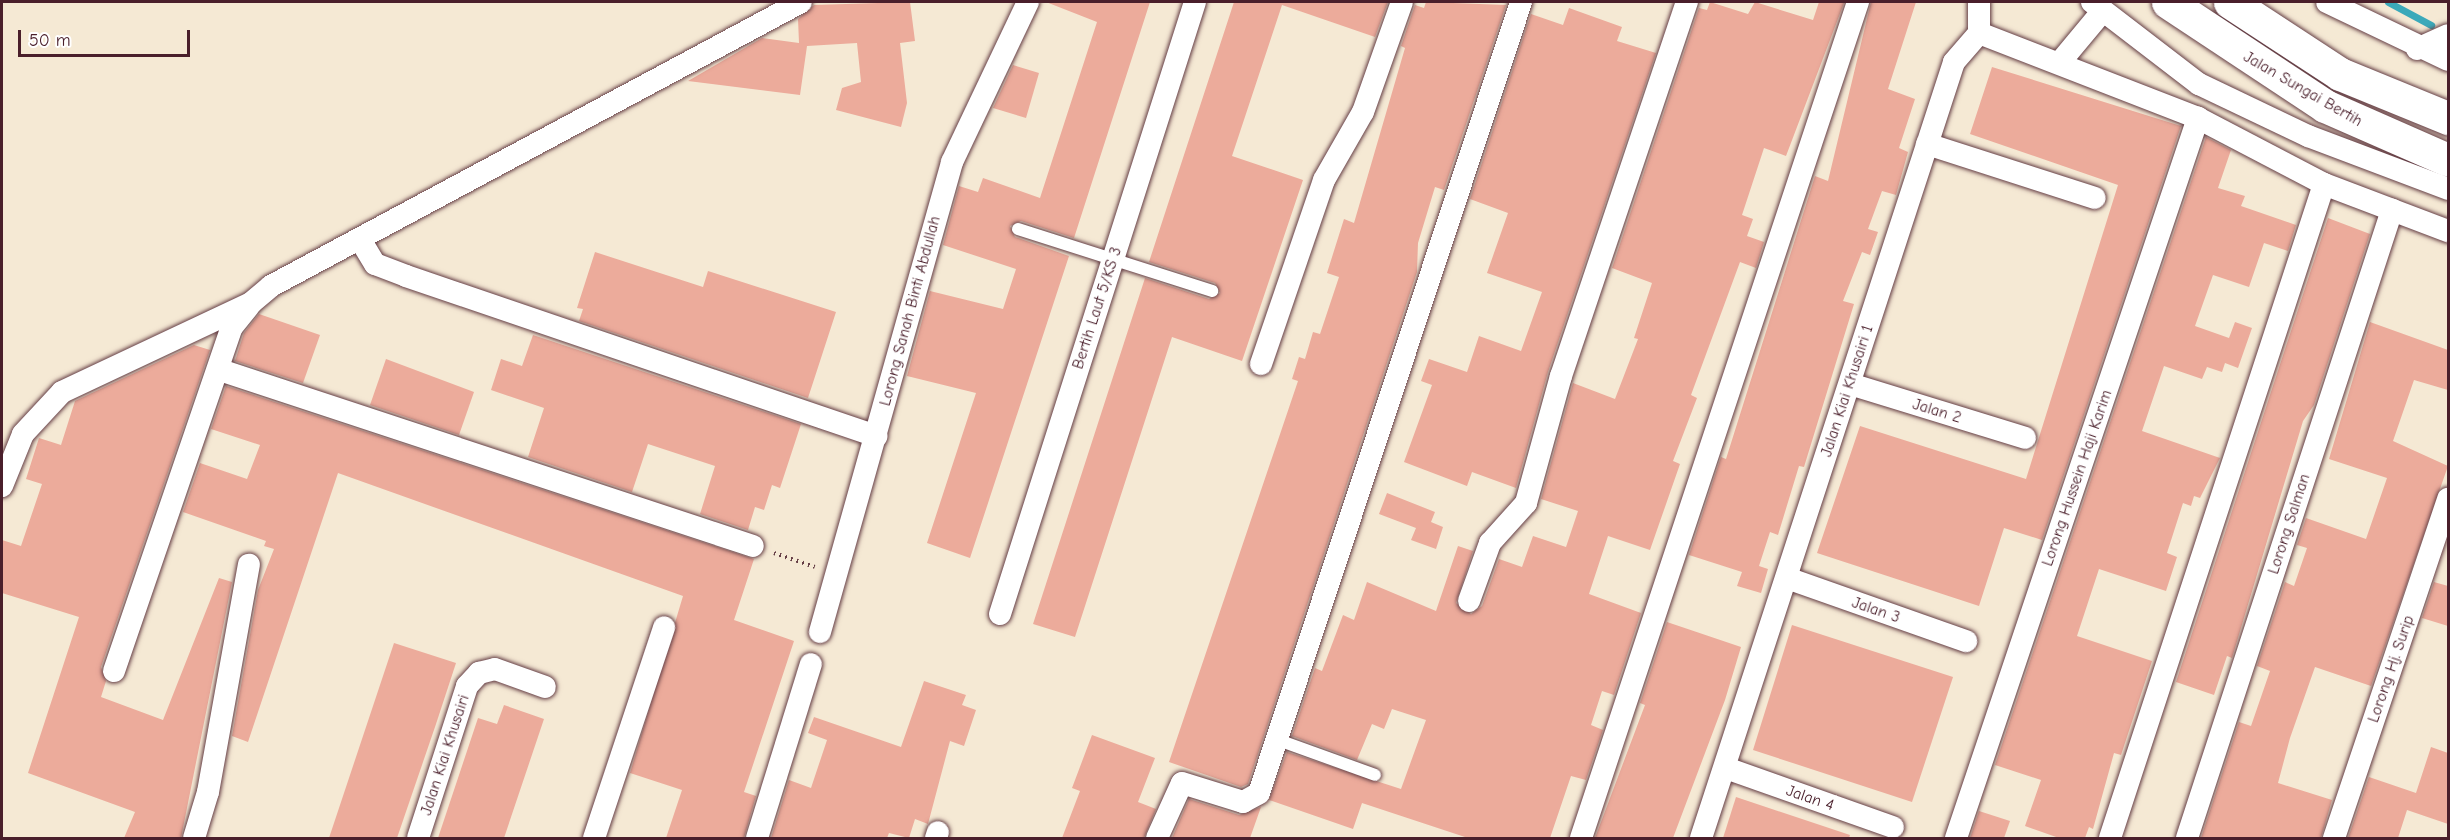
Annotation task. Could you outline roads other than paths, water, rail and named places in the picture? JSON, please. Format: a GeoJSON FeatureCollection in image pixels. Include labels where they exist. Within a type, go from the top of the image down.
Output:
{"type":"FeatureCollection","features":[{"type":"Feature","properties":{"kind":"main road","name":"Jalan Sungai Bertih"},"geometry":{"type":"LineString","coordinates":[[2168,2],[2325,106],[2448,160]]}},
{"type":"Feature","properties":{"kind":"main road","name":"Jalan Sungai Bertih"},"geometry":{"type":"LineString","coordinates":[[2230,2],[2340,74],[2448,118]]}},
{"type":"Feature","properties":{"kind":"street"},"geometry":{"type":"LineString","coordinates":[[114,671],[220,370],[232,327],[251,303],[271,286],[361,241],[801,2]]}},
{"type":"Feature","properties":{"kind":"street","name":"Lorong Sanah Binti Abdullah"},"geometry":{"type":"LineString","coordinates":[[820,632],[878,435],[952,162],[1028,2]]}},
{"type":"Feature","properties":{"kind":"street","name":"Bertih Laut 5/KS 3"},"geometry":{"type":"LineString","coordinates":[[1000,614],[1195,2]]}},
{"type":"Feature","properties":{"kind":"street"},"geometry":{"type":"LineString","coordinates":[[1261,364],[1324,180],[1363,112],[1402,2]]}},
{"type":"Feature","properties":{"kind":"street"},"geometry":{"type":"LineString","coordinates":[[1157,838],[1182,783],[1243,802],[1252,800],[1278,740],[1521,2]]}},
{"type":"Feature","properties":{"kind":"street"},"geometry":{"type":"LineString","coordinates":[[1469,601],[1490,543],[1526,503],[1561,376],[1687,2]]}},
{"type":"Feature","properties":{"kind":"street"},"geometry":{"type":"LineString","coordinates":[[1581,838],[1858,2]]}},
{"type":"Feature","properties":{"kind":"street"},"geometry":{"type":"LineString","coordinates":[[1978,2],[1979,33],[2061,61],[2198,118],[2324,184],[2448,231]]}},
{"type":"Feature","properties":{"kind":"street"},"geometry":{"type":"LineString","coordinates":[[2326,2],[2417,50],[2448,60]]}},
{"type":"Feature","properties":{"kind":"street"},"geometry":{"type":"LineString","coordinates":[[2061,61],[2097,7],[2199,84],[2308,136],[2448,189]]}},
{"type":"Feature","properties":{"kind":"street","name":"Jalan Kiai Khusairi 1"},"geometry":{"type":"LineString","coordinates":[[1701,838],[1726,768],[1954,62],[1979,33]]}},
{"type":"Feature","properties":{"kind":"street"},"geometry":{"type":"LineString","coordinates":[[2417,50],[2448,35]]}},
{"type":"Feature","properties":{"kind":"street","name":"Lorong Hussein Haji Karim"},"geometry":{"type":"LineString","coordinates":[[1956,838],[2198,118]]}},
{"type":"Feature","properties":{"kind":"street"},"geometry":{"type":"LineString","coordinates":[[1928,144],[2095,198]]}},
{"type":"Feature","properties":{"kind":"street"},"geometry":{"type":"LineString","coordinates":[[2110,838],[2324,184]]}},
{"type":"Feature","properties":{"kind":"street","name":"Lorong Salman"},"geometry":{"type":"LineString","coordinates":[[2187,838],[2392,210]]}},
{"type":"Feature","properties":{"kind":"street"},"geometry":{"type":"LineString","coordinates":[[361,241],[375,264],[406,276],[878,435]]}},
{"type":"Feature","properties":{"kind":"street"},"geometry":{"type":"LineString","coordinates":[[2,486],[23,435],[62,392],[251,303]]}},
{"type":"Feature","properties":{"kind":"street"},"geometry":{"type":"LineString","coordinates":[[220,370],[753,546]]}},
{"type":"Feature","properties":{"kind":"street","name":"Jalan 2"},"geometry":{"type":"LineString","coordinates":[[1850,384],[2025,438]]}},
{"type":"Feature","properties":{"kind":"street","name":"Lorong Hj. Surip"},"geometry":{"type":"LineString","coordinates":[[2334,838],[2448,499]]}},
{"type":"Feature","properties":{"kind":"street"},"geometry":{"type":"LineString","coordinates":[[194,838],[208,792],[249,565]]}},
{"type":"Feature","properties":{"kind":"street","name":"Jalan 3"},"geometry":{"type":"LineString","coordinates":[[1787,578],[1966,641]]}},
{"type":"Feature","properties":{"kind":"street"},"geometry":{"type":"LineString","coordinates":[[594,838],[664,627]]}},
{"type":"Feature","properties":{"kind":"street"},"geometry":{"type":"LineString","coordinates":[[757,838],[811,664]]}},
{"type":"Feature","properties":{"kind":"street","name":"Jalan Kiai Khusairi"},"geometry":{"type":"LineString","coordinates":[[418,838],[473,680],[495,669],[545,687]]}},
{"type":"Feature","properties":{"kind":"street","name":"Jalan 4"},"geometry":{"type":"LineString","coordinates":[[1726,768],[1893,827]]}},
{"type":"Feature","properties":{"kind":"lane"},"geometry":{"type":"LineString","coordinates":[[1018,229],[1212,291]]}},
{"type":"Feature","properties":{"kind":"lane"},"geometry":{"type":"LineString","coordinates":[[1278,740],[1375,775]]}},
{"type":"Feature","properties":{"kind":"waterway"},"geometry":{"type":"LineString","coordinates":[[2388,2],[2431,25]]}}]}
